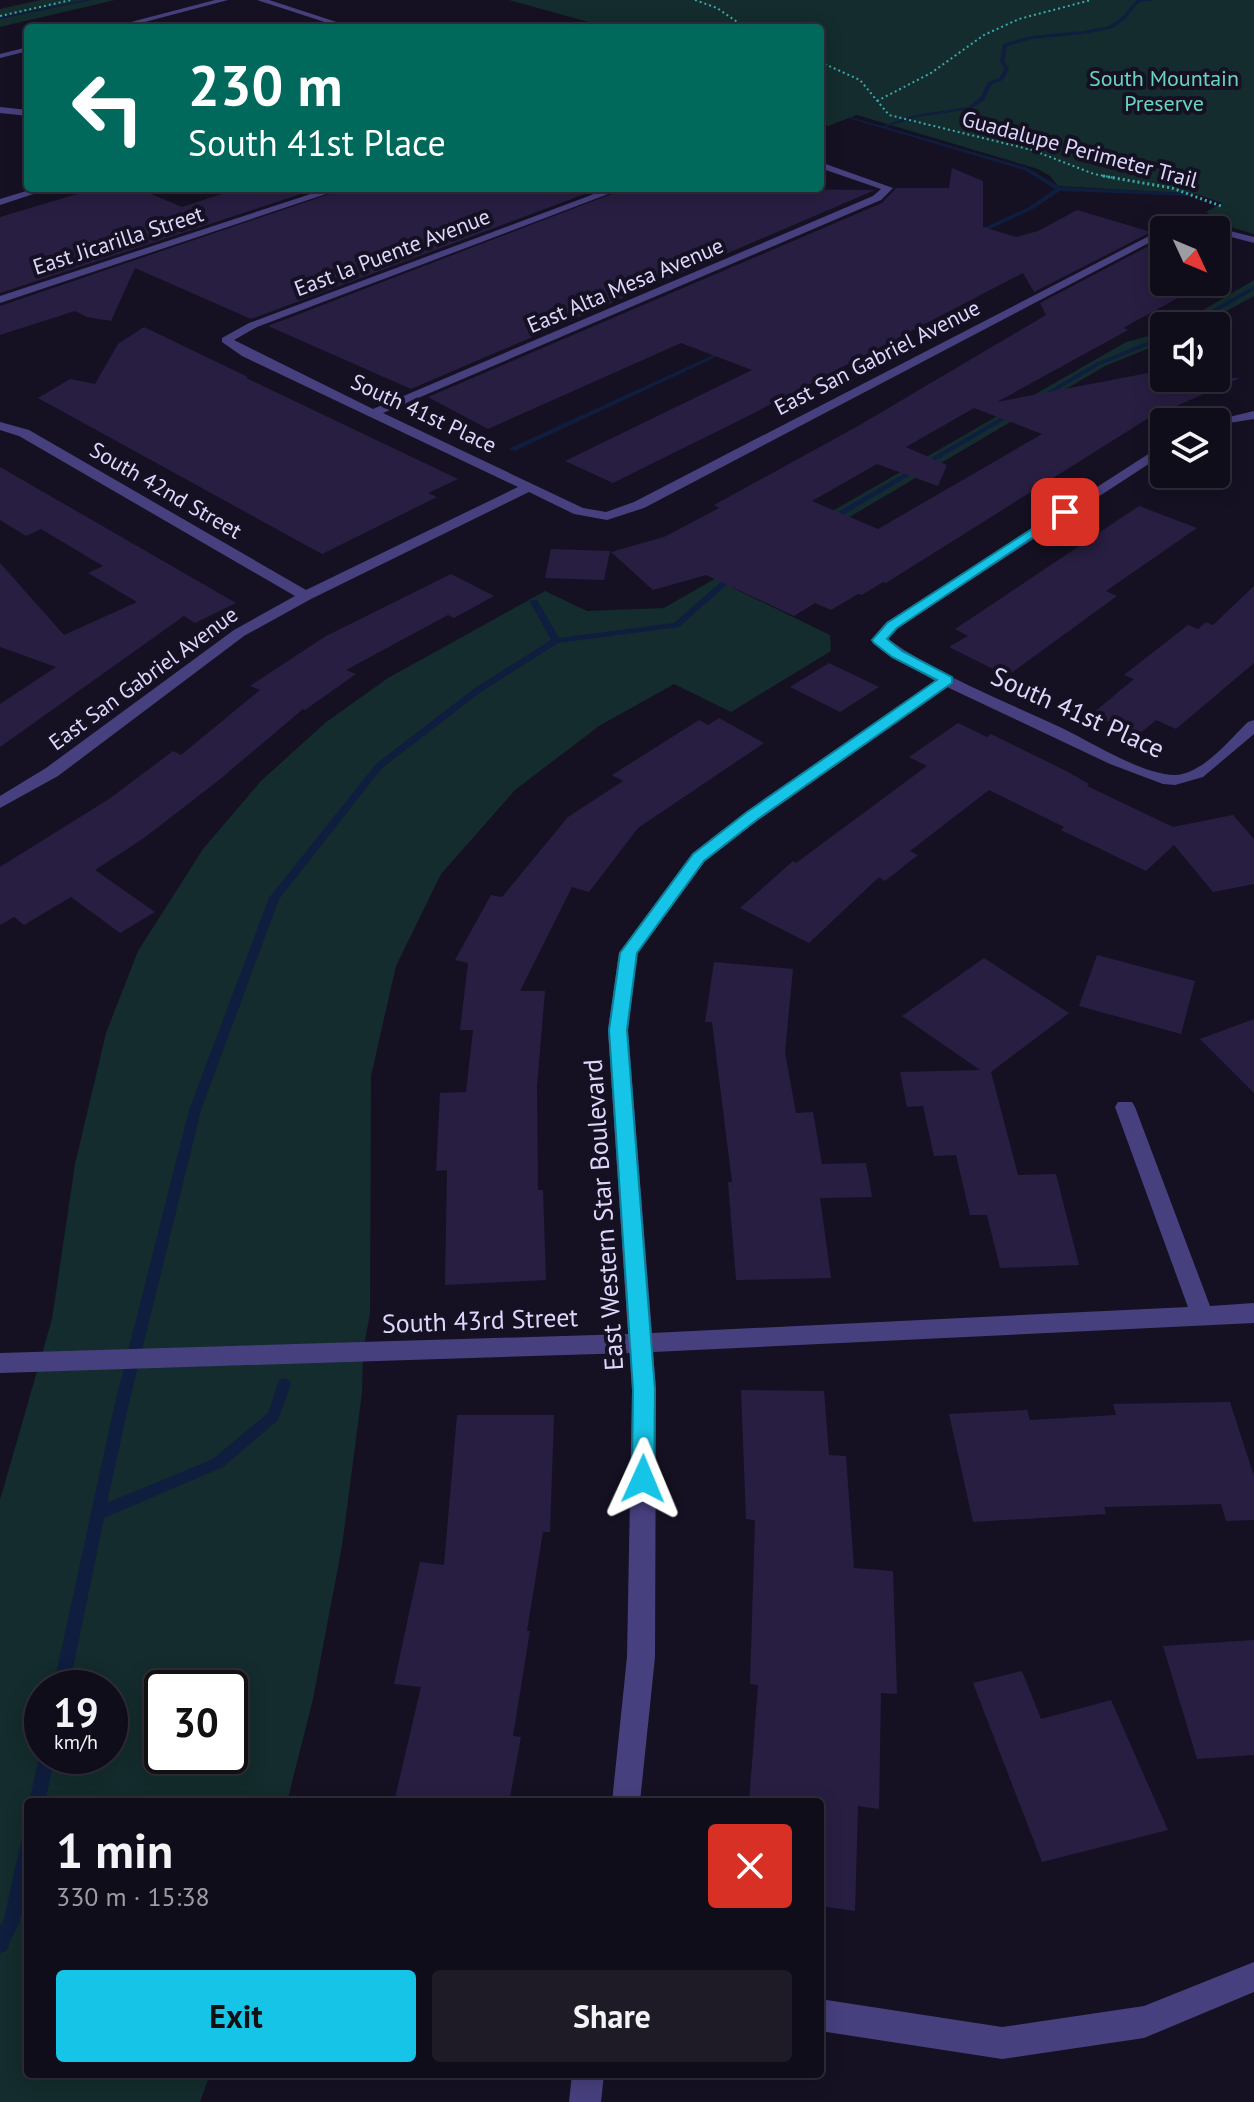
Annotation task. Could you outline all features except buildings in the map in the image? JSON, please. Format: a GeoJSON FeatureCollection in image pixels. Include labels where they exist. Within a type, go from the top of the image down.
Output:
{"type":"FeatureCollection","features":[{"type":"Feature","properties":{"kind":"street"},"geometry":{"type":"LineString","coordinates":[[128,24],[224,0]]}},
{"type":"Feature","properties":{"kind":"street"},"geometry":{"type":"LineString","coordinates":[[261,0],[338,24]]}},
{"type":"Feature","properties":{"kind":"street"},"geometry":{"type":"LineString","coordinates":[[0,56],[24,50]]}},
{"type":"Feature","properties":{"kind":"street"},"geometry":{"type":"LineString","coordinates":[[0,110],[24,114]]}},
{"type":"Feature","properties":{"kind":"street","name":"East Alta Mesa Avenue"},"geometry":{"type":"LineString","coordinates":[[374,413],[877,198],[888,188],[824,166]]}},
{"type":"Feature","properties":{"kind":"street"},"geometry":{"type":"LineString","coordinates":[[0,202],[34,192]]}},
{"type":"Feature","properties":{"kind":"street","name":"East Jicarilla Street"},"geometry":{"type":"LineString","coordinates":[[0,300],[327,192]]}},
{"type":"Feature","properties":{"kind":"street","name":"East la Puente Avenue"},"geometry":{"type":"LineString","coordinates":[[226,340],[253,325],[608,192]]}},
{"type":"Feature","properties":{"kind":"street","name":"East San Gabriel Avenue"},"geometry":{"type":"LineString","coordinates":[[1230,233],[1254,240]]}},
{"type":"Feature","properties":{"kind":"street","name":"East San Gabriel Avenue"},"geometry":{"type":"LineString","coordinates":[[607,516],[639,505],[1150,239]]}},
{"type":"Feature","properties":{"kind":"street","name":"South 41st Place"},"geometry":{"type":"LineString","coordinates":[[226,340],[246,353],[579,511],[607,516]]}},
{"type":"Feature","properties":{"kind":"street"},"geometry":{"type":"LineString","coordinates":[[1230,419],[1254,415]]}},
{"type":"Feature","properties":{"kind":"street","name":"South 42nd Street"},"geometry":{"type":"LineString","coordinates":[[1,426],[24,433],[306,596]]}},
{"type":"Feature","properties":{"kind":"street","name":"South 41st Place"},"geometry":{"type":"LineString","coordinates":[[1150,457],[892,625],[879,640],[897,654],[947,680],[1125,765],[1175,780],[1207,768],[1254,725]]}},
{"type":"Feature","properties":{"kind":"street","name":"East San Gabriel Avenue"},"geometry":{"type":"LineString","coordinates":[[0,803],[52,772],[239,633],[306,596],[529,487]]}},
{"type":"Feature","properties":{"kind":"street","name":"East Western Star Boulevard"},"geometry":{"type":"LineString","coordinates":[[626,1798],[641,1657],[644,1390],[618,1030],[628,953],[699,857],[752,816],[947,680]]}},
{"type":"Feature","properties":{"kind":"street"},"geometry":{"type":"LineString","coordinates":[[1125,1107],[1202,1314]]}},
{"type":"Feature","properties":{"kind":"street","name":"South 43rd Street"},"geometry":{"type":"LineString","coordinates":[[0,1363],[641,1343],[1254,1313]]}},
{"type":"Feature","properties":{"kind":"street"},"geometry":{"type":"LineString","coordinates":[[824,2016],[1002,2043],[1144,2022],[1254,1977]]}},
{"type":"Feature","properties":{"kind":"street"},"geometry":{"type":"LineString","coordinates":[[585,2102],[588,2078]]}},
{"type":"Feature","properties":{"kind":"path"},"geometry":{"type":"LineString","coordinates":[[0,16],[71,0]]}},
{"type":"Feature","properties":{"kind":"path"},"geometry":{"type":"LineString","coordinates":[[695,0],[717,8],[740,24]]}},
{"type":"Feature","properties":{"kind":"path"},"geometry":{"type":"LineString","coordinates":[[877,101],[931,73],[984,35],[1019,19],[1091,0]]}},
{"type":"Feature","properties":{"kind":"path","name":"Guadalupe Perimeter Trail"},"geometry":{"type":"LineString","coordinates":[[824,64],[850,74],[889,115],[1032,150],[1094,174],[1172,188],[1224,207]]}},
{"type":"Feature","properties":{"kind":"green space"},"geometry":{"type":"Polygon","coordinates":[[[40,0],[115,0],[0,27],[0,9],[40,0]]]}},
{"type":"Feature","properties":{"kind":"green space","name":"South Mountain Preserve"},"geometry":{"type":"Polygon","coordinates":[[[509,0],[1254,0],[1254,234],[1230,226],[1230,216],[1213,216],[1206,212],[1222,203],[1196,194],[1058,186],[1050,176],[1038,169],[857,115],[828,126],[824,124],[824,24],[596,24],[509,0]]]}},
{"type":"Feature","properties":{"kind":"green space"},"geometry":{"type":"Polygon","coordinates":[[[1254,280],[1254,296],[1225,312],[1200,312],[1230,296],[1254,280]]]}},
{"type":"Feature","properties":{"kind":"green space"},"geometry":{"type":"Polygon","coordinates":[[[1150,336],[1150,348],[1105,366],[731,587],[830,635],[831,651],[731,712],[674,684],[599,726],[515,790],[441,874],[396,966],[371,1076],[370,1314],[363,1351],[362,1393],[342,1546],[313,1699],[288,1798],[24,1798],[24,2078],[209,2078],[200,2102],[0,2102],[0,1500],[52,1319],[75,1164],[106,1033],[138,951],[203,849],[261,781],[325,723],[388,678],[545,591],[587,611],[664,608],[1126,342],[1150,336]]]}},
{"type":"Feature","properties":{"kind":"waterway"},"geometry":{"type":"LineString","coordinates":[[0,18],[90,0]]}},
{"type":"Feature","properties":{"kind":"waterway"},"geometry":{"type":"LineString","coordinates":[[884,126],[916,116],[969,108],[982,99],[990,83],[1001,79],[1007,69],[1002,61],[1005,45],[1031,38],[1098,31],[1115,25],[1138,1],[1154,0]]}},
{"type":"Feature","properties":{"kind":"waterway"},"geometry":{"type":"LineString","coordinates":[[850,118],[1026,169],[1059,189]]}},
{"type":"Feature","properties":{"kind":"waterway"},"geometry":{"type":"LineString","coordinates":[[977,233],[1031,208],[1059,189]]}},
{"type":"Feature","properties":{"kind":"waterway"},"geometry":{"type":"LineString","coordinates":[[1059,189],[1190,195]]}},
{"type":"Feature","properties":{"kind":"waterway"},"geometry":{"type":"LineString","coordinates":[[1211,312],[1254,288]]}},
{"type":"Feature","properties":{"kind":"waterway"},"geometry":{"type":"LineString","coordinates":[[1036,400],[1098,364],[1150,343]]}},
{"type":"Feature","properties":{"kind":"waterway"},"geometry":{"type":"LineString","coordinates":[[512,449],[726,351]]}},
{"type":"Feature","properties":{"kind":"waterway"},"geometry":{"type":"LineString","coordinates":[[828,520],[1014,412]]}},
{"type":"Feature","properties":{"kind":"waterway"},"geometry":{"type":"LineString","coordinates":[[556,641],[676,625],[734,575]]}},
{"type":"Feature","properties":{"kind":"waterway"},"geometry":{"type":"LineString","coordinates":[[534,602],[556,641]]}},
{"type":"Feature","properties":{"kind":"waterway"},"geometry":{"type":"LineString","coordinates":[[98,1514],[122,1403],[195,1110],[274,898],[379,766],[478,690],[556,641]]}},
{"type":"Feature","properties":{"kind":"waterway"},"geometry":{"type":"LineString","coordinates":[[98,1514],[218,1463],[273,1416],[284,1384]]}},
{"type":"Feature","properties":{"kind":"waterway"},"geometry":{"type":"LineString","coordinates":[[65,1670],[98,1514]]}},
{"type":"Feature","properties":{"kind":"waterway"},"geometry":{"type":"LineString","coordinates":[[38,1798],[43,1774]]}},
{"type":"Feature","properties":{"kind":"waterway"},"geometry":{"type":"LineString","coordinates":[[0,1945],[12,1921],[24,1865]]}},
{"type":"Feature","properties":{"kind":"route"},"geometry":{"type":"LineString","coordinates":[[643,1479],[644,1390],[618,1030],[628,953],[699,857],[752,816],[947,680],[897,654],[879,640],[892,625],[1065,512]]}}]}
